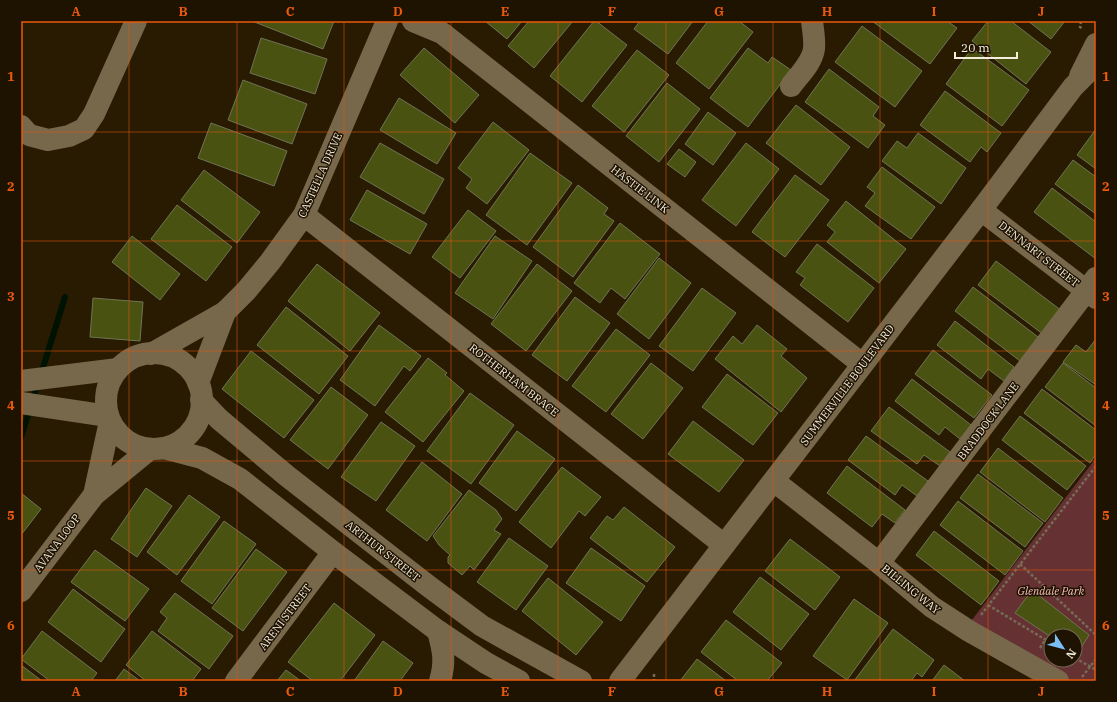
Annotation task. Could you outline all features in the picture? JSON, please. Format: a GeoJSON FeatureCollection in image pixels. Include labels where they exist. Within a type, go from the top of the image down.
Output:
{"type":"FeatureCollection","features":[{"type":"Feature","properties":{"kind":"street"},"geometry":{"type":"LineString","coordinates":[[21,126],[29,135],[48,140],[69,136],[84,129],[94,114],[136,21]]}},
{"type":"Feature","properties":{"kind":"street","name":"CASTELLA DRIVE"},"geometry":{"type":"LineString","coordinates":[[151,354],[224,312],[246,291],[265,268],[304,215],[387,21]]}},
{"type":"Feature","properties":{"kind":"street","name":"HASTIE LINK"},"geometry":{"type":"LineString","coordinates":[[413,21],[442,33],[862,364]]}},
{"type":"Feature","properties":{"kind":"street"},"geometry":{"type":"LineString","coordinates":[[791,86],[808,63],[814,51],[812,21]]}},
{"type":"Feature","properties":{"kind":"street","name":"SUMMERVILLE BOULEVARD"},"geometry":{"type":"LineString","coordinates":[[1074,87],[1096,44]]}},
{"type":"Feature","properties":{"kind":"street","name":"SUMMERVILLE BOULEVARD"},"geometry":{"type":"LineString","coordinates":[[620,681],[862,364],[982,210],[1074,87],[1096,64]]}},
{"type":"Feature","properties":{"kind":"street","name":"DENNART STREET"},"geometry":{"type":"LineString","coordinates":[[982,210],[1093,289]]}},
{"type":"Feature","properties":{"kind":"street","name":"ROTHERHAM BRACE"},"geometry":{"type":"LineString","coordinates":[[304,215],[724,545]]}},
{"type":"Feature","properties":{"kind":"street","name":"BRADDOCK LANE"},"geometry":{"type":"LineString","coordinates":[[879,563],[1093,289]]}},
{"type":"Feature","properties":{"kind":"street","name":"CASTELLA DRIVE"},"geometry":{"type":"LineString","coordinates":[[200,391],[224,312]]}},
{"type":"Feature","properties":{"kind":"street"},"geometry":{"type":"LineString","coordinates":[[157,449],[179,442],[192,430],[199,416],[200,391],[190,370],[179,360],[166,355],[151,354],[139,356],[128,361],[118,369],[111,380],[107,392],[106,404],[109,419],[117,432],[126,441],[138,446],[202,458],[240,479],[333,552],[438,631],[519,681]]}},
{"type":"Feature","properties":{"kind":"street"},"geometry":{"type":"LineString","coordinates":[[21,381],[118,369]]}},
{"type":"Feature","properties":{"kind":"street","name":"ARTHUR STREET"},"geometry":{"type":"LineString","coordinates":[[200,391],[219,419],[287,476],[427,585],[482,626],[580,681]]}},
{"type":"Feature","properties":{"kind":"street"},"geometry":{"type":"LineString","coordinates":[[21,403],[109,419]]}},
{"type":"Feature","properties":{"kind":"street","name":"AVANA LOOP"},"geometry":{"type":"LineString","coordinates":[[94,495],[109,419]]}},
{"type":"Feature","properties":{"kind":"street","name":"AVANA LOOP"},"geometry":{"type":"LineString","coordinates":[[21,591],[94,495],[157,449]]}},
{"type":"Feature","properties":{"kind":"street","name":"BILLING WAY"},"geometry":{"type":"LineString","coordinates":[[774,481],[879,563],[932,607],[969,631],[1058,681]]}},
{"type":"Feature","properties":{"kind":"street","name":"ARENI STREET"},"geometry":{"type":"LineString","coordinates":[[236,681],[333,552]]}},
{"type":"Feature","properties":{"kind":"street"},"geometry":{"type":"LineString","coordinates":[[438,631],[444,656],[443,671],[440,681]]}},
{"type":"Feature","properties":{"kind":"path"},"geometry":{"type":"LineString","coordinates":[[969,631],[1096,466]]}},
{"type":"Feature","properties":{"kind":"path"},"geometry":{"type":"LineString","coordinates":[[1020,564],[1096,635]]}},
{"type":"Feature","properties":{"kind":"path"},"geometry":{"type":"LineString","coordinates":[[988,605],[1043,638]]}},
{"type":"Feature","properties":{"kind":"path"},"geometry":{"type":"LineString","coordinates":[[1082,676],[1096,659]]}},
{"type":"Feature","properties":{"kind":"path"},"geometry":{"type":"LineString","coordinates":[[1083,663],[1096,670]]}},
{"type":"Feature","properties":{"kind":"green space","name":"Glendale Park"},"geometry":{"type":"Polygon","coordinates":[[[1096,458],[1096,681],[1058,681],[965,629],[1096,458]]]}},
{"type":"Feature","properties":{"kind":"building"},"geometry":{"type":"Polygon","coordinates":[[[252,21],[334,21],[323,49],[252,21]]]}},
{"type":"Feature","properties":{"kind":"building"},"geometry":{"type":"Polygon","coordinates":[[[485,21],[522,21],[507,39],[485,21]]]}},
{"type":"Feature","properties":{"kind":"building"},"geometry":{"type":"Polygon","coordinates":[[[529,21],[573,21],[534,68],[508,46],[529,21]]]}},
{"type":"Feature","properties":{"kind":"building"},"geometry":{"type":"Polygon","coordinates":[[[594,21],[627,45],[582,102],[550,76],[594,21]]]}},
{"type":"Feature","properties":{"kind":"building"},"geometry":{"type":"Polygon","coordinates":[[[640,21],[693,21],[668,54],[634,29],[640,21]]]}},
{"type":"Feature","properties":{"kind":"building"},"geometry":{"type":"Polygon","coordinates":[[[708,21],[739,21],[753,32],[709,89],[676,63],[708,21]]]}},
{"type":"Feature","properties":{"kind":"building"},"geometry":{"type":"Polygon","coordinates":[[[872,21],[947,21],[957,28],[930,64],[872,21]]]}},
{"type":"Feature","properties":{"kind":"building"},"geometry":{"type":"Polygon","coordinates":[[[988,21],[1011,21],[1051,52],[1026,84],[972,41],[988,21]]]}},
{"type":"Feature","properties":{"kind":"building"},"geometry":{"type":"Polygon","coordinates":[[[1028,21],[1065,21],[1051,39],[1028,21]]]}},
{"type":"Feature","properties":{"kind":"building"},"geometry":{"type":"Polygon","coordinates":[[[862,26],[922,71],[895,107],[835,62],[862,26]]]}},
{"type":"Feature","properties":{"kind":"building"},"geometry":{"type":"Polygon","coordinates":[[[261,38],[327,59],[315,94],[250,73],[261,38]]]}},
{"type":"Feature","properties":{"kind":"building"},"geometry":{"type":"Polygon","coordinates":[[[424,48],[479,95],[455,123],[400,75],[424,48]]]}},
{"type":"Feature","properties":{"kind":"building"},"geometry":{"type":"Polygon","coordinates":[[[748,48],[768,63],[772,57],[791,70],[748,127],[710,98],[748,48]]]}},
{"type":"Feature","properties":{"kind":"building"},"geometry":{"type":"Polygon","coordinates":[[[972,48],[1029,90],[1002,126],[946,84],[972,48]]]}},
{"type":"Feature","properties":{"kind":"building"},"geometry":{"type":"Polygon","coordinates":[[[637,50],[669,75],[624,132],[592,106],[637,50]]]}},
{"type":"Feature","properties":{"kind":"building"},"geometry":{"type":"Polygon","coordinates":[[[829,69],[879,107],[873,116],[885,125],[868,148],[805,102],[829,69]]]}},
{"type":"Feature","properties":{"kind":"building"},"geometry":{"type":"Polygon","coordinates":[[[243,80],[307,104],[292,144],[228,120],[243,80]]]}},
{"type":"Feature","properties":{"kind":"building"},"geometry":{"type":"Polygon","coordinates":[[[667,83],[700,109],[659,162],[626,136],[667,83]]]}},
{"type":"Feature","properties":{"kind":"building"},"geometry":{"type":"Polygon","coordinates":[[[945,91],[1001,133],[987,152],[981,147],[970,162],[920,125],[945,91]]]}},
{"type":"Feature","properties":{"kind":"building"},"geometry":{"type":"Polygon","coordinates":[[[399,98],[456,133],[437,164],[380,130],[399,98]]]}},
{"type":"Feature","properties":{"kind":"building"},"geometry":{"type":"Polygon","coordinates":[[[796,105],[850,147],[821,185],[766,143],[796,105]]]}},
{"type":"Feature","properties":{"kind":"building"},"geometry":{"type":"Polygon","coordinates":[[[708,112],[736,133],[713,165],[685,144],[708,112]]]}},
{"type":"Feature","properties":{"kind":"building"},"geometry":{"type":"Polygon","coordinates":[[[493,122],[529,150],[487,204],[466,188],[472,179],[458,168],[493,122]]]}},
{"type":"Feature","properties":{"kind":"building"},"geometry":{"type":"Polygon","coordinates":[[[211,123],[287,151],[274,186],[198,158],[211,123]]]}},
{"type":"Feature","properties":{"kind":"building"},"geometry":{"type":"Polygon","coordinates":[[[1096,129],[1096,169],[1077,155],[1096,129]]]}},
{"type":"Feature","properties":{"kind":"building"},"geometry":{"type":"Polygon","coordinates":[[[918,133],[966,168],[941,204],[882,161],[897,141],[907,148],[918,133]]]}},
{"type":"Feature","properties":{"kind":"building"},"geometry":{"type":"Polygon","coordinates":[[[380,143],[444,179],[424,214],[360,177],[380,143]]]}},
{"type":"Feature","properties":{"kind":"building"},"geometry":{"type":"Polygon","coordinates":[[[746,143],[779,169],[736,226],[702,200],[746,143]]]}},
{"type":"Feature","properties":{"kind":"building"},"geometry":{"type":"Polygon","coordinates":[[[679,149],[696,162],[685,177],[667,164],[679,149]]]}},
{"type":"Feature","properties":{"kind":"building"},"geometry":{"type":"Polygon","coordinates":[[[530,153],[572,183],[527,245],[486,215],[530,153]]]}},
{"type":"Feature","properties":{"kind":"building"},"geometry":{"type":"Polygon","coordinates":[[[1073,160],[1096,177],[1096,214],[1055,184],[1073,160]]]}},
{"type":"Feature","properties":{"kind":"building"},"geometry":{"type":"Polygon","coordinates":[[[882,167],[935,207],[911,239],[865,206],[875,193],[867,187],[882,167]]]}},
{"type":"Feature","properties":{"kind":"building"},"geometry":{"type":"Polygon","coordinates":[[[204,170],[260,212],[237,243],[181,200],[204,170]]]}},
{"type":"Feature","properties":{"kind":"building"},"geometry":{"type":"Polygon","coordinates":[[[795,175],[829,200],[785,257],[752,232],[795,175]]]}},
{"type":"Feature","properties":{"kind":"building"},"geometry":{"type":"Polygon","coordinates":[[[578,185],[608,208],[604,214],[614,221],[573,277],[533,247],[578,185]]]}},
{"type":"Feature","properties":{"kind":"building"},"geometry":{"type":"Polygon","coordinates":[[[1052,188],[1096,222],[1096,259],[1034,212],[1052,188]]]}},
{"type":"Feature","properties":{"kind":"building"},"geometry":{"type":"Polygon","coordinates":[[[367,190],[427,224],[410,254],[350,220],[367,190]]]}},
{"type":"Feature","properties":{"kind":"building"},"geometry":{"type":"Polygon","coordinates":[[[846,201],[906,249],[879,283],[827,242],[835,232],[827,225],[846,201]]]}},
{"type":"Feature","properties":{"kind":"building"},"geometry":{"type":"Polygon","coordinates":[[[177,205],[232,247],[206,281],[151,239],[177,205]]]}},
{"type":"Feature","properties":{"kind":"building"},"geometry":{"type":"Polygon","coordinates":[[[468,210],[496,231],[460,278],[432,257],[468,210]]]}},
{"type":"Feature","properties":{"kind":"building"},"geometry":{"type":"Polygon","coordinates":[[[620,223],[660,254],[625,299],[611,288],[600,303],[574,283],[620,223]]]}},
{"type":"Feature","properties":{"kind":"building"},"geometry":{"type":"Polygon","coordinates":[[[132,236],[180,274],[160,300],[112,262],[132,236]]]}},
{"type":"Feature","properties":{"kind":"building"},"geometry":{"type":"Polygon","coordinates":[[[495,236],[532,261],[493,319],[455,293],[495,236]]]}},
{"type":"Feature","properties":{"kind":"building"},"geometry":{"type":"Polygon","coordinates":[[[817,244],[874,288],[848,322],[800,285],[805,278],[796,272],[817,244]]]}},
{"type":"Feature","properties":{"kind":"building"},"geometry":{"type":"Polygon","coordinates":[[[659,258],[691,283],[649,339],[617,314],[659,258]]]}},
{"type":"Feature","properties":{"kind":"building"},"geometry":{"type":"Polygon","coordinates":[[[996,261],[1062,311],[1044,335],[978,285],[996,261]]]}},
{"type":"Feature","properties":{"kind":"building"},"geometry":{"type":"Polygon","coordinates":[[[317,264],[380,313],[350,351],[288,301],[317,264]]]}},
{"type":"Feature","properties":{"kind":"building"},"geometry":{"type":"Polygon","coordinates":[[[537,264],[572,291],[526,351],[491,324],[537,264]]]}},
{"type":"Feature","properties":{"kind":"building"},"geometry":{"type":"Polygon","coordinates":[[[973,287],[1038,337],[1020,361],[955,311],[973,287]]]}},
{"type":"Feature","properties":{"kind":"building"},"geometry":{"type":"Polygon","coordinates":[[[702,288],[736,313],[693,371],[659,346],[702,288]]]}},
{"type":"Feature","properties":{"kind":"building"},"geometry":{"type":"Polygon","coordinates":[[[575,297],[610,323],[567,381],[532,355],[575,297]]]}},
{"type":"Feature","properties":{"kind":"building"},"geometry":{"type":"Polygon","coordinates":[[[93,298],[143,302],[140,341],[90,337],[93,298]]]}},
{"type":"Feature","properties":{"kind":"building"},"geometry":{"type":"Polygon","coordinates":[[[286,307],[348,356],[319,394],[257,345],[286,307]]]}},
{"type":"Feature","properties":{"kind":"building"},"geometry":{"type":"Polygon","coordinates":[[[955,321],[1014,367],[1004,381],[988,369],[981,379],[937,345],[955,321]]]}},
{"type":"Feature","properties":{"kind":"building"},"geometry":{"type":"Polygon","coordinates":[[[379,325],[421,356],[410,371],[404,366],[375,406],[340,380],[379,325]]]}},
{"type":"Feature","properties":{"kind":"building"},"geometry":{"type":"Polygon","coordinates":[[[757,325],[787,349],[781,356],[807,378],[781,412],[715,359],[733,336],[742,344],[757,325]]]}},
{"type":"Feature","properties":{"kind":"building"},"geometry":{"type":"Polygon","coordinates":[[[616,329],[650,355],[606,412],[572,386],[616,329]]]}},
{"type":"Feature","properties":{"kind":"building"},"geometry":{"type":"Polygon","coordinates":[[[1096,339],[1096,385],[1063,362],[1076,345],[1086,352],[1096,339]]]}},
{"type":"Feature","properties":{"kind":"building"},"geometry":{"type":"Polygon","coordinates":[[[933,350],[992,395],[974,418],[915,374],[933,350]]]}},
{"type":"Feature","properties":{"kind":"building"},"geometry":{"type":"Polygon","coordinates":[[[251,351],[314,400],[284,438],[222,389],[251,351]]]}},
{"type":"Feature","properties":{"kind":"building"},"geometry":{"type":"Polygon","coordinates":[[[428,358],[447,373],[445,375],[464,391],[423,442],[385,412],[428,358]]]}},
{"type":"Feature","properties":{"kind":"building"},"geometry":{"type":"Polygon","coordinates":[[[651,363],[683,388],[643,439],[611,414],[651,363]]]}},
{"type":"Feature","properties":{"kind":"building"},"geometry":{"type":"Polygon","coordinates":[[[1063,363],[1096,388],[1096,426],[1045,387],[1063,363]]]}},
{"type":"Feature","properties":{"kind":"building"},"geometry":{"type":"Polygon","coordinates":[[[727,374],[778,413],[753,445],[702,407],[727,374]]]}},
{"type":"Feature","properties":{"kind":"building"},"geometry":{"type":"Polygon","coordinates":[[[912,379],[971,425],[960,439],[945,427],[939,435],[895,401],[912,379]]]}},
{"type":"Feature","properties":{"kind":"building"},"geometry":{"type":"Polygon","coordinates":[[[331,387],[368,415],[328,469],[290,440],[331,387]]]}},
{"type":"Feature","properties":{"kind":"building"},"geometry":{"type":"Polygon","coordinates":[[[1042,389],[1096,430],[1096,454],[1090,463],[1024,413],[1042,389]]]}},
{"type":"Feature","properties":{"kind":"building"},"geometry":{"type":"Polygon","coordinates":[[[470,393],[514,425],[471,484],[427,451],[470,393]]]}},
{"type":"Feature","properties":{"kind":"building"},"geometry":{"type":"Polygon","coordinates":[[[889,407],[950,452],[940,466],[924,455],[917,464],[871,431],[889,407]]]}},
{"type":"Feature","properties":{"kind":"building"},"geometry":{"type":"Polygon","coordinates":[[[1020,416],[1086,466],[1067,490],[1002,440],[1020,416]]]}},
{"type":"Feature","properties":{"kind":"building"},"geometry":{"type":"Polygon","coordinates":[[[693,421],[744,460],[719,492],[668,454],[693,421]]]}},
{"type":"Feature","properties":{"kind":"building"},"geometry":{"type":"Polygon","coordinates":[[[381,422],[415,446],[376,501],[341,477],[381,422]]]}},
{"type":"Feature","properties":{"kind":"building"},"geometry":{"type":"Polygon","coordinates":[[[517,431],[555,459],[516,511],[479,483],[517,431]]]}},
{"type":"Feature","properties":{"kind":"building"},"geometry":{"type":"Polygon","coordinates":[[[866,436],[928,481],[917,496],[902,485],[895,495],[848,460],[866,436]]]}},
{"type":"Feature","properties":{"kind":"building"},"geometry":{"type":"Polygon","coordinates":[[[998,448],[1063,498],[1045,522],[980,472],[998,448]]]}},
{"type":"Feature","properties":{"kind":"building"},"geometry":{"type":"Polygon","coordinates":[[[422,462],[462,494],[427,541],[386,510],[422,462]]]}},
{"type":"Feature","properties":{"kind":"building"},"geometry":{"type":"Polygon","coordinates":[[[847,466],[905,510],[895,523],[882,514],[872,527],[827,493],[847,466]]]}},
{"type":"Feature","properties":{"kind":"building"},"geometry":{"type":"Polygon","coordinates":[[[562,467],[601,497],[585,516],[579,511],[551,548],[519,522],[562,467]]]}},
{"type":"Feature","properties":{"kind":"building"},"geometry":{"type":"Polygon","coordinates":[[[978,474],[1043,523],[1025,547],[960,498],[978,474]]]}},
{"type":"Feature","properties":{"kind":"building"},"geometry":{"type":"Polygon","coordinates":[[[146,488],[172,506],[137,557],[111,539],[146,488]]]}},
{"type":"Feature","properties":{"kind":"building"},"geometry":{"type":"Polygon","coordinates":[[[469,490],[496,510],[502,519],[494,530],[501,534],[474,570],[470,566],[462,575],[448,563],[448,557],[450,555],[439,545],[433,536],[469,490]]]}},
{"type":"Feature","properties":{"kind":"building"},"geometry":{"type":"Polygon","coordinates":[[[21,493],[41,509],[21,535],[21,493]]]}},
{"type":"Feature","properties":{"kind":"building"},"geometry":{"type":"Polygon","coordinates":[[[189,495],[220,517],[177,575],[147,552],[189,495]]]}},
{"type":"Feature","properties":{"kind":"building"},"geometry":{"type":"Polygon","coordinates":[[[958,501],[1023,551],[1005,575],[940,525],[958,501]]]}},
{"type":"Feature","properties":{"kind":"building"},"geometry":{"type":"Polygon","coordinates":[[[624,507],[675,547],[647,582],[590,538],[607,516],[613,520],[624,507]]]}},
{"type":"Feature","properties":{"kind":"building"},"geometry":{"type":"Polygon","coordinates":[[[224,521],[256,544],[212,604],[181,581],[224,521]]]}},
{"type":"Feature","properties":{"kind":"building"},"geometry":{"type":"Polygon","coordinates":[[[934,531],[999,581],[981,605],[916,555],[934,531]]]}},
{"type":"Feature","properties":{"kind":"building"},"geometry":{"type":"Polygon","coordinates":[[[509,538],[548,566],[516,610],[477,582],[509,538]]]}},
{"type":"Feature","properties":{"kind":"building"},"geometry":{"type":"Polygon","coordinates":[[[790,539],[840,577],[815,610],[765,571],[790,539]]]}},
{"type":"Feature","properties":{"kind":"building"},"geometry":{"type":"Polygon","coordinates":[[[591,548],[645,586],[621,621],[566,583],[591,548]]]}},
{"type":"Feature","properties":{"kind":"building"},"geometry":{"type":"Polygon","coordinates":[[[256,549],[287,572],[243,631],[212,608],[256,549]]]}},
{"type":"Feature","properties":{"kind":"building"},"geometry":{"type":"Polygon","coordinates":[[[95,550],[149,589],[125,621],[71,582],[95,550]]]}},
{"type":"Feature","properties":{"kind":"building"},"geometry":{"type":"Polygon","coordinates":[[[760,577],[809,614],[781,650],[733,612],[760,577]]]}},
{"type":"Feature","properties":{"kind":"building"},"geometry":{"type":"Polygon","coordinates":[[[548,578],[603,622],[576,655],[522,611],[548,578]]]}},
{"type":"Feature","properties":{"kind":"building"},"geometry":{"type":"Polygon","coordinates":[[[73,589],[125,629],[101,662],[48,622],[73,589]]]}},
{"type":"Feature","properties":{"kind":"building"},"geometry":{"type":"Polygon","coordinates":[[[1032,590],[1080,628],[1043,628],[1043,632],[1015,613],[1032,590]]]}},
{"type":"Feature","properties":{"kind":"building"},"geometry":{"type":"Polygon","coordinates":[[[175,593],[233,636],[209,669],[158,631],[167,618],[160,612],[175,593]]]}},
{"type":"Feature","properties":{"kind":"building"},"geometry":{"type":"Polygon","coordinates":[[[854,599],[888,623],[847,680],[813,656],[854,599]]]}},
{"type":"Feature","properties":{"kind":"building"},"geometry":{"type":"Polygon","coordinates":[[[334,603],[375,635],[340,681],[313,681],[288,662],[334,603]]]}},
{"type":"Feature","properties":{"kind":"building"},"geometry":{"type":"Polygon","coordinates":[[[726,620],[782,663],[767,681],[738,681],[701,652],[726,620]]]}},
{"type":"Feature","properties":{"kind":"building"},"geometry":{"type":"Polygon","coordinates":[[[893,629],[934,660],[922,677],[917,673],[911,681],[854,681],[893,629]]]}},
{"type":"Feature","properties":{"kind":"building"},"geometry":{"type":"Polygon","coordinates":[[[1083,630],[1089,635],[1083,644],[1083,630]]]}},
{"type":"Feature","properties":{"kind":"building"},"geometry":{"type":"Polygon","coordinates":[[[42,631],[97,673],[91,681],[50,681],[21,659],[42,631]]]}},
{"type":"Feature","properties":{"kind":"building"},"geometry":{"type":"Polygon","coordinates":[[[152,631],[201,669],[192,681],[146,681],[126,665],[152,631]]]}},
{"type":"Feature","properties":{"kind":"building"},"geometry":{"type":"Polygon","coordinates":[[[383,641],[413,663],[400,681],[354,681],[383,641]]]}},
{"type":"Feature","properties":{"kind":"building"},"geometry":{"type":"Polygon","coordinates":[[[697,659],[726,681],[680,681],[697,659]]]}},
{"type":"Feature","properties":{"kind":"building"},"geometry":{"type":"Polygon","coordinates":[[[21,665],[42,681],[21,681],[21,665]]]}},
{"type":"Feature","properties":{"kind":"building"},"geometry":{"type":"Polygon","coordinates":[[[944,665],[965,681],[932,681],[944,665]]]}},
{"type":"Feature","properties":{"kind":"building"},"geometry":{"type":"Polygon","coordinates":[[[124,669],[140,681],[115,681],[124,669]]]}},
{"type":"Feature","properties":{"kind":"building"},"geometry":{"type":"Polygon","coordinates":[[[286,670],[301,681],[277,681],[286,670]]]}},
{"type":"Feature","properties":{"kind":"waterway"},"geometry":{"type":"LineString","coordinates":[[41,374],[65,297]]}},
{"type":"Feature","properties":{"kind":"waterway"},"geometry":{"type":"LineString","coordinates":[[21,437],[38,383]]}}]}
